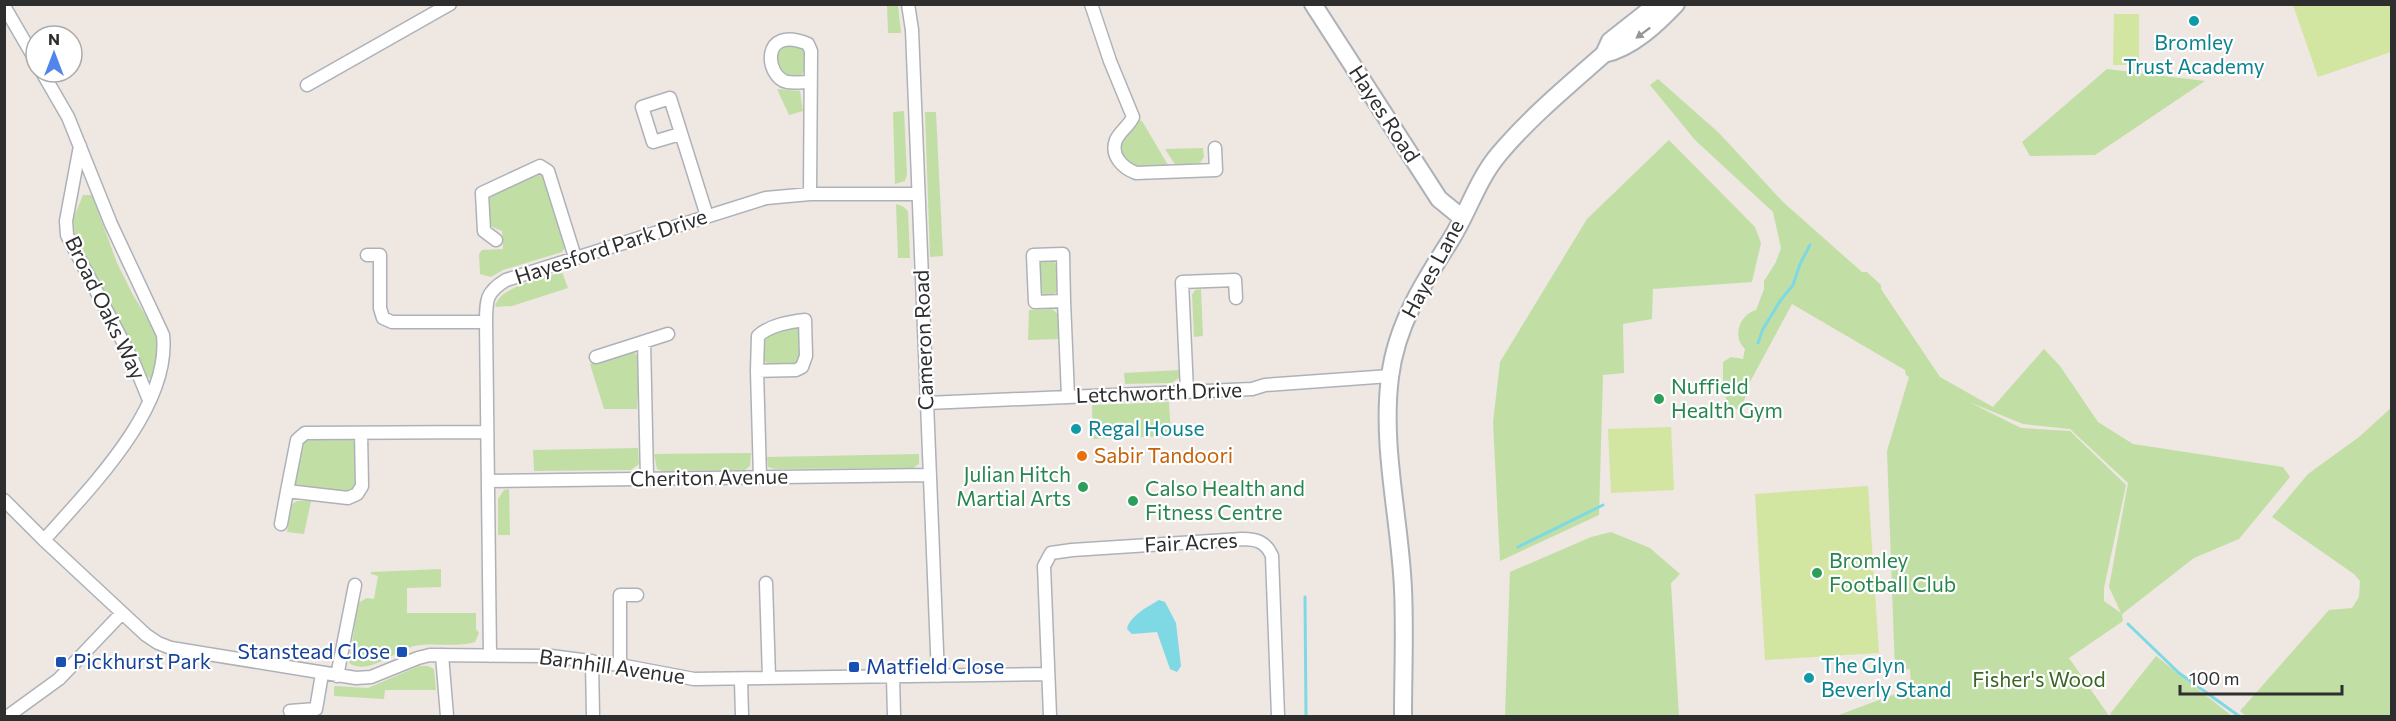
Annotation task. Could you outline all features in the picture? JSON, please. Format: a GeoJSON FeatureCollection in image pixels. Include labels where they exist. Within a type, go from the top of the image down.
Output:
{"type":"FeatureCollection","features":[{"type":"Feature","properties":{"kind":"main road","name":"Hayes Road"},"geometry":{"type":"LineString","coordinates":[[1313,4],[1439,199],[1461,218]]}},
{"type":"Feature","properties":{"kind":"main road","name":"Hayes Lane"},"geometry":{"type":"LineString","coordinates":[[1403,717],[1403,589],[1391,469],[1388,411],[1390,376],[1408,312],[1499,154],[1604,54],[1611,41],[1657,4]]}},
{"type":"Feature","properties":{"kind":"main road","name":"Hayes Lane"},"geometry":{"type":"LineString","coordinates":[[1604,54],[1619,51],[1657,23],[1676,4]]}},
{"type":"Feature","properties":{"kind":"street"},"geometry":{"type":"LineString","coordinates":[[307,85],[450,4]]}},
{"type":"Feature","properties":{"kind":"street","name":"Cameron Road"},"geometry":{"type":"LineString","coordinates":[[908,4],[912,30],[938,676]]}},
{"type":"Feature","properties":{"kind":"street"},"geometry":{"type":"LineString","coordinates":[[1091,4],[1110,62],[1132,117],[1130,124],[1117,138],[1115,146],[1116,154],[1125,169],[1136,173],[1216,170],[1215,148]]}},
{"type":"Feature","properties":{"kind":"street"},"geometry":{"type":"LineString","coordinates":[[4,6],[24,40]]}},
{"type":"Feature","properties":{"kind":"street"},"geometry":{"type":"LineString","coordinates":[[810,82],[810,194]]}},
{"type":"Feature","properties":{"kind":"street","name":"Broad Oaks Way"},"geometry":{"type":"LineString","coordinates":[[44,540],[117,456],[149,400],[161,372],[165,352],[163,335],[111,224],[81,145],[49,84]]}},
{"type":"Feature","properties":{"kind":"street"},"geometry":{"type":"LineString","coordinates":[[680,134],[707,216]]}},
{"type":"Feature","properties":{"kind":"street","name":"Broad Oaks Way"},"geometry":{"type":"LineString","coordinates":[[81,145],[66,221],[67,235],[133,361],[149,400]]}},
{"type":"Feature","properties":{"kind":"street"},"geometry":{"type":"LineString","coordinates":[[496,240],[484,231],[482,193],[540,166],[548,171],[575,258]]}},
{"type":"Feature","properties":{"kind":"street","name":"Hayesford Park Drive"},"geometry":{"type":"LineString","coordinates":[[490,656],[486,300],[494,287],[506,280],[766,198],[810,194],[918,194]]}},
{"type":"Feature","properties":{"kind":"street"},"geometry":{"type":"LineString","coordinates":[[1064,301],[1035,302],[1033,255],[1063,254],[1068,396]]}},
{"type":"Feature","properties":{"kind":"street"},"geometry":{"type":"LineString","coordinates":[[367,255],[380,255],[380,308],[383,318],[392,322],[486,322]]}},
{"type":"Feature","properties":{"kind":"street"},"geometry":{"type":"LineString","coordinates":[[1186,391],[1182,282],[1235,280],[1236,298]]}},
{"type":"Feature","properties":{"kind":"street"},"geometry":{"type":"LineString","coordinates":[[757,371],[796,370],[802,367],[806,356],[805,306]]}},
{"type":"Feature","properties":{"kind":"street"},"geometry":{"type":"LineString","coordinates":[[760,477],[758,336],[763,331],[789,322],[805,320]]}},
{"type":"Feature","properties":{"kind":"street"},"geometry":{"type":"LineString","coordinates":[[596,357],[668,334]]}},
{"type":"Feature","properties":{"kind":"street"},"geometry":{"type":"LineString","coordinates":[[644,342],[647,478]]}},
{"type":"Feature","properties":{"kind":"street","name":"Letchworth Drive"},"geometry":{"type":"LineString","coordinates":[[927,403],[1252,389],[1390,376]]}},
{"type":"Feature","properties":{"kind":"street"},"geometry":{"type":"LineString","coordinates":[[280,524],[297,440],[300,435],[305,433],[487,432]]}},
{"type":"Feature","properties":{"kind":"street"},"geometry":{"type":"LineString","coordinates":[[287,491],[348,498],[357,494],[362,486],[361,434]]}},
{"type":"Feature","properties":{"kind":"street","name":"Cheriton Avenue"},"geometry":{"type":"LineString","coordinates":[[488,481],[930,475]]}},
{"type":"Feature","properties":{"kind":"street"},"geometry":{"type":"LineString","coordinates":[[4,500],[122,613],[59,679],[8,717]]}},
{"type":"Feature","properties":{"kind":"street","name":"Fair Acres"},"geometry":{"type":"LineString","coordinates":[[1048,674],[1044,566],[1051,553],[1242,539],[1258,540],[1264,544],[1272,556],[1278,717]]}},
{"type":"Feature","properties":{"kind":"street"},"geometry":{"type":"LineString","coordinates":[[766,583],[769,678]]}},
{"type":"Feature","properties":{"kind":"street"},"geometry":{"type":"LineString","coordinates":[[338,676],[355,585]]}},
{"type":"Feature","properties":{"kind":"street"},"geometry":{"type":"LineString","coordinates":[[620,665],[620,595],[637,595]]}},
{"type":"Feature","properties":{"kind":"street","name":"Barnhill Avenue"},"geometry":{"type":"LineString","coordinates":[[122,613],[146,636],[171,648],[338,676],[371,677],[418,658],[442,655],[550,656],[620,665],[694,679],[1048,674]]}},
{"type":"Feature","properties":{"kind":"street"},"geometry":{"type":"LineString","coordinates":[[442,655],[447,717]]}},
{"type":"Feature","properties":{"kind":"street"},"geometry":{"type":"LineString","coordinates":[[592,661],[593,717]]}},
{"type":"Feature","properties":{"kind":"street"},"geometry":{"type":"LineString","coordinates":[[290,711],[320,710],[322,674]]}},
{"type":"Feature","properties":{"kind":"street"},"geometry":{"type":"LineString","coordinates":[[1048,674],[1050,717]]}},
{"type":"Feature","properties":{"kind":"street"},"geometry":{"type":"LineString","coordinates":[[893,677],[894,717]]}},
{"type":"Feature","properties":{"kind":"street"},"geometry":{"type":"LineString","coordinates":[[741,680],[742,717]]}},
{"type":"Feature","properties":{"kind":"green space"},"geometry":{"type":"Polygon","coordinates":[[[887,5],[898,5],[901,33],[888,33],[887,5]]]}},
{"type":"Feature","properties":{"kind":"green space"},"geometry":{"type":"Polygon","coordinates":[[[2293,5],[2391,5],[2391,52],[2318,77],[2293,5]]]}},
{"type":"Feature","properties":{"kind":"green space"},"geometry":{"type":"Polygon","coordinates":[[[2114,14],[2139,14],[2139,65],[2113,65],[2114,14]]]}},
{"type":"Feature","properties":{"kind":"green space"},"geometry":{"type":"Polygon","coordinates":[[[781,46],[798,46],[805,51],[806,69],[801,75],[787,77],[782,73],[775,58],[781,46]]]}},
{"type":"Feature","properties":{"kind":"green space"},"geometry":{"type":"Polygon","coordinates":[[[2107,69],[2205,81],[2095,155],[2030,156],[2022,142],[2107,69]]]}},
{"type":"Feature","properties":{"kind":"green space","name":"Fisher's Wood"},"geometry":{"type":"Polygon","coordinates":[[[1658,79],[1719,133],[1783,202],[1862,272],[1867,272],[1881,285],[1881,289],[1940,377],[1993,407],[2044,349],[2060,366],[2098,422],[2133,444],[2283,467],[2290,477],[2239,539],[2194,558],[2122,614],[2123,621],[2069,658],[2109,716],[1836,716],[1911,688],[1910,669],[1895,671],[1887,451],[1909,377],[1905,370],[1792,304],[1750,382],[1741,410],[1728,408],[1723,384],[1723,362],[1731,357],[1743,359],[1745,349],[1739,339],[1739,327],[1745,317],[1756,310],[1764,289],[1764,281],[1776,262],[1781,248],[1773,212],[1695,140],[1650,85],[1658,79]],[[1969,402],[2021,428],[2070,431],[2126,485],[2104,588],[2104,601],[2121,613],[2109,587],[2128,483],[2070,429],[2023,424],[1969,402]]]}},
{"type":"Feature","properties":{"kind":"green space"},"geometry":{"type":"Polygon","coordinates":[[[777,89],[800,91],[803,111],[789,115],[777,89]]]}},
{"type":"Feature","properties":{"kind":"green space"},"geometry":{"type":"Polygon","coordinates":[[[904,111],[907,174],[905,181],[895,184],[893,112],[904,111]]]}},
{"type":"Feature","properties":{"kind":"green space"},"geometry":{"type":"Polygon","coordinates":[[[925,112],[936,112],[943,256],[930,257],[925,112]]]}},
{"type":"Feature","properties":{"kind":"green space"},"geometry":{"type":"Polygon","coordinates":[[[1136,119],[1142,121],[1168,165],[1142,167],[1127,160],[1122,152],[1122,145],[1136,119]]]}},
{"type":"Feature","properties":{"kind":"green space"},"geometry":{"type":"Polygon","coordinates":[[[1669,140],[1755,227],[1761,243],[1752,282],[1653,289],[1652,319],[1623,324],[1624,373],[1603,375],[1599,515],[1500,561],[1493,422],[1500,362],[1587,219],[1669,140]]]}},
{"type":"Feature","properties":{"kind":"green space"},"geometry":{"type":"Polygon","coordinates":[[[1203,148],[1204,157],[1200,163],[1176,166],[1165,149],[1203,148]]]}},
{"type":"Feature","properties":{"kind":"green space"},"geometry":{"type":"Polygon","coordinates":[[[536,174],[542,175],[547,181],[566,246],[562,252],[503,270],[491,277],[480,274],[479,254],[482,250],[503,249],[502,231],[490,226],[487,202],[489,196],[536,174]]]}},
{"type":"Feature","properties":{"kind":"green space"},"geometry":{"type":"Polygon","coordinates":[[[83,195],[92,195],[117,263],[153,328],[160,354],[152,380],[147,376],[75,238],[73,219],[83,195]]]}},
{"type":"Feature","properties":{"kind":"green space"},"geometry":{"type":"Polygon","coordinates":[[[896,204],[908,211],[910,258],[898,258],[896,204]]]}},
{"type":"Feature","properties":{"kind":"green space"},"geometry":{"type":"Polygon","coordinates":[[[1052,259],[1058,271],[1058,285],[1056,293],[1047,296],[1040,292],[1038,267],[1042,260],[1052,259]]]}},
{"type":"Feature","properties":{"kind":"green space"},"geometry":{"type":"Polygon","coordinates":[[[562,272],[568,288],[512,306],[495,307],[498,300],[513,288],[562,272]]]}},
{"type":"Feature","properties":{"kind":"green space"},"geometry":{"type":"Polygon","coordinates":[[[1201,289],[1203,336],[1194,337],[1192,295],[1195,290],[1201,289]]]}},
{"type":"Feature","properties":{"kind":"green space"},"geometry":{"type":"Polygon","coordinates":[[[1052,309],[1058,314],[1059,339],[1028,340],[1029,310],[1052,309]]]}},
{"type":"Feature","properties":{"kind":"green space"},"geometry":{"type":"Polygon","coordinates":[[[794,326],[799,329],[801,341],[801,355],[798,362],[780,366],[765,362],[762,355],[762,339],[767,335],[794,326]]]}},
{"type":"Feature","properties":{"kind":"green space"},"geometry":{"type":"Polygon","coordinates":[[[628,352],[635,353],[640,360],[637,409],[604,409],[590,364],[628,352]]]}},
{"type":"Feature","properties":{"kind":"green space"},"geometry":{"type":"Polygon","coordinates":[[[1180,370],[1179,378],[1171,383],[1125,384],[1124,373],[1180,370]]]}},
{"type":"Feature","properties":{"kind":"green space"},"geometry":{"type":"Polygon","coordinates":[[[1169,402],[1171,436],[1093,439],[1092,405],[1169,402]]]}},
{"type":"Feature","properties":{"kind":"green space"},"geometry":{"type":"Polygon","coordinates":[[[2391,408],[2391,716],[2246,716],[2240,711],[2329,610],[2352,608],[2359,597],[2360,581],[2354,574],[2272,517],[2308,474],[2359,437],[2391,408]]]}},
{"type":"Feature","properties":{"kind":"green space"},"geometry":{"type":"Polygon","coordinates":[[[1671,427],[1674,490],[1611,493],[1608,429],[1671,427]]]}},
{"type":"Feature","properties":{"kind":"green space"},"geometry":{"type":"Polygon","coordinates":[[[305,439],[352,439],[356,443],[358,484],[352,492],[297,486],[294,482],[300,444],[305,439]]]}},
{"type":"Feature","properties":{"kind":"green space"},"geometry":{"type":"Polygon","coordinates":[[[638,448],[639,464],[631,470],[534,471],[533,450],[638,448]]]}},
{"type":"Feature","properties":{"kind":"green space"},"geometry":{"type":"Polygon","coordinates":[[[751,453],[750,466],[745,470],[662,471],[657,469],[654,454],[751,453]]]}},
{"type":"Feature","properties":{"kind":"green space"},"geometry":{"type":"Polygon","coordinates":[[[919,454],[919,464],[913,468],[775,469],[768,467],[767,457],[919,454]]]}},
{"type":"Feature","properties":{"kind":"green space","name":"Bromley Football Club"},"geometry":{"type":"Polygon","coordinates":[[[1868,486],[1879,653],[1765,660],[1755,494],[1868,486]]]}},
{"type":"Feature","properties":{"kind":"green space"},"geometry":{"type":"Polygon","coordinates":[[[509,489],[510,535],[498,535],[498,499],[504,490],[509,489]]]}},
{"type":"Feature","properties":{"kind":"green space"},"geometry":{"type":"Polygon","coordinates":[[[297,501],[311,501],[304,534],[287,532],[292,504],[297,501]]]}},
{"type":"Feature","properties":{"kind":"green space"},"geometry":{"type":"Polygon","coordinates":[[[1611,532],[1650,548],[1680,574],[1671,583],[1679,716],[1505,716],[1510,572],[1591,537],[1611,532]]]}},
{"type":"Feature","properties":{"kind":"green space"},"geometry":{"type":"Polygon","coordinates":[[[441,569],[441,587],[407,588],[407,613],[476,613],[476,629],[479,633],[475,642],[460,645],[414,646],[364,667],[349,663],[358,603],[367,598],[374,599],[378,576],[371,572],[441,569]]]}},
{"type":"Feature","properties":{"kind":"green space"},"geometry":{"type":"Polygon","coordinates":[[[2156,656],[2232,716],[2112,716],[2110,714],[2156,656]]]}},
{"type":"Feature","properties":{"kind":"green space"},"geometry":{"type":"Polygon","coordinates":[[[419,666],[434,669],[436,690],[385,690],[384,699],[334,696],[334,686],[368,688],[419,666]]]}},
{"type":"Feature","properties":{"kind":"water"},"geometry":{"type":"Polygon","coordinates":[[[1159,600],[1165,602],[1176,623],[1181,666],[1177,672],[1170,669],[1157,632],[1132,634],[1127,629],[1135,616],[1159,600]]]}},
{"type":"Feature","properties":{"kind":"waterway"},"geometry":{"type":"LineString","coordinates":[[1758,343],[1763,329],[1793,285],[1810,245]]}},
{"type":"Feature","properties":{"kind":"waterway"},"geometry":{"type":"LineString","coordinates":[[1518,547],[1603,505]]}},
{"type":"Feature","properties":{"kind":"waterway"},"geometry":{"type":"LineString","coordinates":[[1305,597],[1306,716]]}},
{"type":"Feature","properties":{"kind":"waterway"},"geometry":{"type":"LineString","coordinates":[[2128,624],[2179,673],[2239,716]]}},
{"type":"Feature","properties":{"kind":"place","name":"Bromley Trust Academy"},"geometry":{"type":"Point","coordinates":[2194,21]}},
{"type":"Feature","properties":{"kind":"place","name":"Nuffield Health Gym"},"geometry":{"type":"Point","coordinates":[1659,399]}},
{"type":"Feature","properties":{"kind":"place","name":"Regal House"},"geometry":{"type":"Point","coordinates":[1076,429]}},
{"type":"Feature","properties":{"kind":"place","name":"Sabir Tandoori"},"geometry":{"type":"Point","coordinates":[1082,456]}},
{"type":"Feature","properties":{"kind":"place","name":"Julian Hitch Martial Arts"},"geometry":{"type":"Point","coordinates":[1083,487]}},
{"type":"Feature","properties":{"kind":"place","name":"Calso Health and Fitness Centre"},"geometry":{"type":"Point","coordinates":[1133,501]}},
{"type":"Feature","properties":{"kind":"place","name":"Bromley Football Club"},"geometry":{"type":"Point","coordinates":[1817,573]}},
{"type":"Feature","properties":{"kind":"place","name":"Stanstead Close"},"geometry":{"type":"Point","coordinates":[402,652]}},
{"type":"Feature","properties":{"kind":"place","name":"Pickhurst Park"},"geometry":{"type":"Point","coordinates":[61,662]}},
{"type":"Feature","properties":{"kind":"place","name":"Matfield Close"},"geometry":{"type":"Point","coordinates":[854,667]}},
{"type":"Feature","properties":{"kind":"place","name":"The Glyn Beverly Stand"},"geometry":{"type":"Point","coordinates":[1809,678]}}]}
